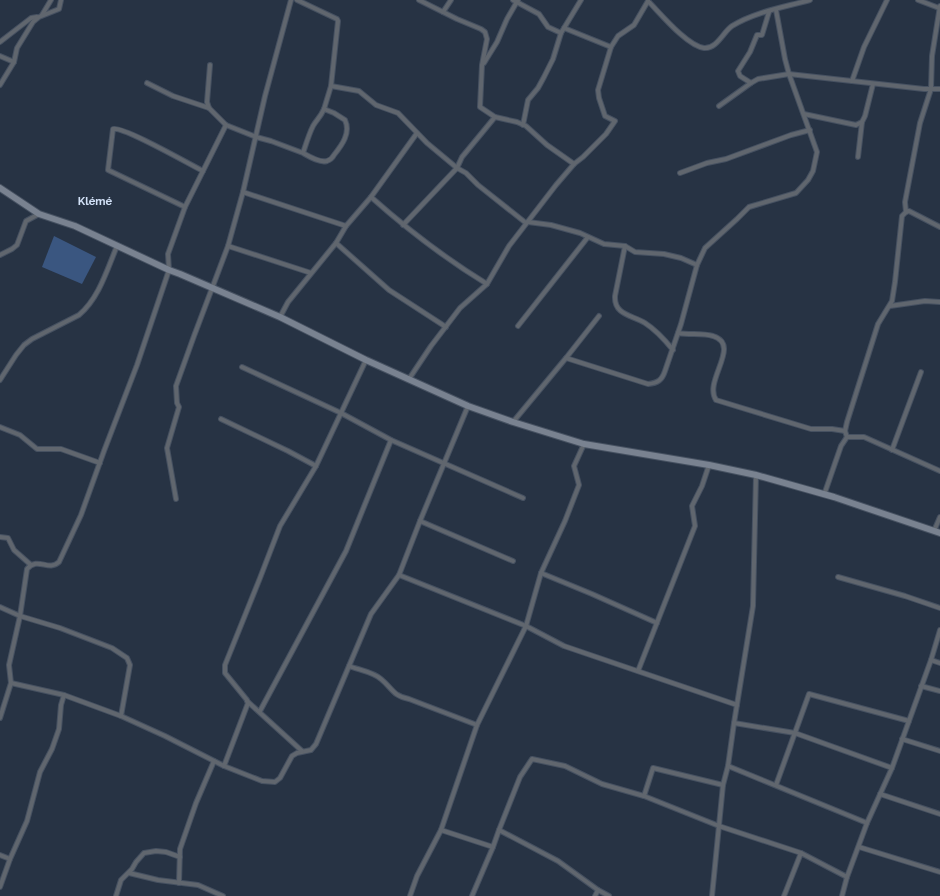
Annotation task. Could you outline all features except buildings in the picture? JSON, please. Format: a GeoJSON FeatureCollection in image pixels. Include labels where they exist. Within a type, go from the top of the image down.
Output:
{"type":"FeatureCollection","features":[{"type":"Feature","properties":{"kind":"street"},"geometry":{"type":"LineString","coordinates":[[0,85],[14,62],[17,48],[20,43],[33,22],[41,16],[51,0]]}},
{"type":"Feature","properties":{"kind":"street"},"geometry":{"type":"LineString","coordinates":[[0,42],[32,18],[59,9],[61,0]]}},
{"type":"Feature","properties":{"kind":"street"},"geometry":{"type":"LineString","coordinates":[[176,499],[167,448],[179,407],[177,403],[176,386],[228,246],[243,192],[265,96],[291,0]]}},
{"type":"Feature","properties":{"kind":"street"},"geometry":{"type":"LineString","coordinates":[[297,0],[337,19],[331,86],[320,119],[311,130],[304,153]]}},
{"type":"Feature","properties":{"kind":"street"},"geometry":{"type":"LineString","coordinates":[[419,0],[485,32],[487,39],[482,65],[480,107],[495,117],[523,125],[547,145],[574,164]]}},
{"type":"Feature","properties":{"kind":"street"},"geometry":{"type":"LineString","coordinates":[[443,12],[451,0]]}},
{"type":"Feature","properties":{"kind":"street"},"geometry":{"type":"LineString","coordinates":[[523,125],[528,100],[538,88],[553,59],[561,33],[571,14],[581,0]]}},
{"type":"Feature","properties":{"kind":"street"},"geometry":{"type":"LineString","coordinates":[[409,379],[460,308],[487,284],[510,246],[574,164],[606,134],[615,121],[605,116],[598,98],[598,90],[610,48],[618,36],[634,25],[648,1],[691,42],[704,48],[715,44],[730,27],[749,17],[810,0]]}},
{"type":"Feature","properties":{"kind":"street"},"geometry":{"type":"LineString","coordinates":[[852,81],[864,47],[887,0]]}},
{"type":"Feature","properties":{"kind":"street"},"geometry":{"type":"LineString","coordinates":[[847,437],[845,431],[878,324],[890,306],[895,282],[901,220],[902,216],[906,212],[908,186],[916,140],[930,89],[932,56],[940,7],[918,0]]}},
{"type":"Feature","properties":{"kind":"street"},"geometry":{"type":"LineString","coordinates":[[482,65],[497,42],[516,1],[539,14],[548,27],[561,33]]}},
{"type":"Feature","properties":{"kind":"street"},"geometry":{"type":"LineString","coordinates":[[566,358],[648,384],[654,384],[663,378],[673,350],[697,265],[705,248],[738,219],[749,207],[796,193],[803,187],[813,171],[817,152],[789,74],[776,10]]}},
{"type":"Feature","properties":{"kind":"street"},"geometry":{"type":"LineString","coordinates":[[751,83],[740,76],[738,71],[750,52],[757,35],[762,35],[769,12]]}},
{"type":"Feature","properties":{"kind":"street"},"geometry":{"type":"LineString","coordinates":[[564,28],[610,48]]}},
{"type":"Feature","properties":{"kind":"street"},"geometry":{"type":"LineString","coordinates":[[0,56],[14,62]]}},
{"type":"Feature","properties":{"kind":"street"},"geometry":{"type":"LineString","coordinates":[[210,65],[207,102],[209,108],[226,125],[322,161],[328,161],[344,141],[347,127],[345,120],[324,109]]}},
{"type":"Feature","properties":{"kind":"street"},"geometry":{"type":"LineString","coordinates":[[719,106],[758,79],[789,74],[873,84],[940,89]]}},
{"type":"Feature","properties":{"kind":"street"},"geometry":{"type":"LineString","coordinates":[[147,83],[173,96],[209,108]]}},
{"type":"Feature","properties":{"kind":"street"},"geometry":{"type":"LineString","coordinates":[[858,157],[862,122],[865,116],[873,84]]}},
{"type":"Feature","properties":{"kind":"street"},"geometry":{"type":"LineString","coordinates":[[331,86],[359,91],[376,105],[398,113],[417,133],[457,168],[466,173],[478,185],[527,223],[551,225],[580,233],[604,244],[625,246],[635,252],[664,254],[681,258],[697,265]]}},
{"type":"Feature","properties":{"kind":"street"},"geometry":{"type":"LineString","coordinates":[[804,114],[856,126],[862,122]]}},
{"type":"Feature","properties":{"kind":"street"},"geometry":{"type":"LineString","coordinates":[[402,225],[457,168],[462,157],[495,117]]}},
{"type":"Feature","properties":{"kind":"street"},"geometry":{"type":"LineString","coordinates":[[0,718],[11,682],[9,665],[20,616],[27,569],[31,564],[36,563],[54,565],[59,562],[81,515],[137,365],[169,270],[168,254],[186,207],[226,125]]}},
{"type":"Feature","properties":{"kind":"street"},"geometry":{"type":"LineString","coordinates":[[186,207],[108,170],[113,129],[116,128],[129,133],[203,171]]}},
{"type":"Feature","properties":{"kind":"street"},"geometry":{"type":"LineString","coordinates":[[680,173],[707,163],[726,159],[791,135],[810,130]]}},
{"type":"Feature","properties":{"kind":"street"},"geometry":{"type":"LineString","coordinates":[[280,317],[288,302],[336,243],[346,226],[370,197],[417,133]]}},
{"type":"Feature","properties":{"kind":"street"},"geometry":{"type":"LineString","coordinates":[[0,188],[39,214],[74,226],[169,270],[280,317],[366,360],[468,406],[584,444],[709,465],[756,475],[824,494],[937,532],[940,517]]}},
{"type":"Feature","properties":{"kind":"street"},"geometry":{"type":"LineString","coordinates":[[243,192],[346,226]]}},
{"type":"Feature","properties":{"kind":"street"},"geometry":{"type":"LineString","coordinates":[[370,197],[402,225],[458,266],[487,284]]}},
{"type":"Feature","properties":{"kind":"street"},"geometry":{"type":"LineString","coordinates":[[906,212],[914,213],[940,227]]}},
{"type":"Feature","properties":{"kind":"street"},"geometry":{"type":"LineString","coordinates":[[0,255],[12,250],[17,245],[26,221],[39,214]]}},
{"type":"Feature","properties":{"kind":"street"},"geometry":{"type":"LineString","coordinates":[[518,326],[588,237]]}},
{"type":"Feature","properties":{"kind":"street"},"geometry":{"type":"LineString","coordinates":[[336,243],[389,290],[446,327]]}},
{"type":"Feature","properties":{"kind":"street"},"geometry":{"type":"LineString","coordinates":[[0,380],[24,345],[32,339],[79,315],[85,309],[97,293],[117,246]]}},
{"type":"Feature","properties":{"kind":"street"},"geometry":{"type":"LineString","coordinates":[[228,246],[311,273]]}},
{"type":"Feature","properties":{"kind":"street"},"geometry":{"type":"LineString","coordinates":[[625,246],[615,296],[615,303],[622,312],[645,323],[673,350]]}},
{"type":"Feature","properties":{"kind":"street"},"geometry":{"type":"LineString","coordinates":[[890,306],[925,301],[940,302]]}},
{"type":"Feature","properties":{"kind":"street"},"geometry":{"type":"LineString","coordinates":[[514,422],[599,316]]}},
{"type":"Feature","properties":{"kind":"street"},"geometry":{"type":"LineString","coordinates":[[678,333],[688,335],[709,335],[723,342],[725,346],[724,352],[713,391],[716,400],[811,429],[832,429],[845,431]]}},
{"type":"Feature","properties":{"kind":"street"},"geometry":{"type":"LineString","coordinates":[[302,751],[247,700],[225,673],[225,665],[280,526],[316,466],[366,360]]}},
{"type":"Feature","properties":{"kind":"street"},"geometry":{"type":"LineString","coordinates":[[242,367],[341,413],[391,440],[524,498]]}},
{"type":"Feature","properties":{"kind":"street"},"geometry":{"type":"LineString","coordinates":[[892,450],[921,372]]}},
{"type":"Feature","properties":{"kind":"street"},"geometry":{"type":"LineString","coordinates":[[11,682],[64,695],[121,716],[165,736],[224,766],[255,779],[275,782],[280,778],[292,756],[297,752],[311,750],[316,744],[371,614],[399,575],[468,406]]}},
{"type":"Feature","properties":{"kind":"street"},"geometry":{"type":"LineString","coordinates":[[222,419],[316,466]]}},
{"type":"Feature","properties":{"kind":"street"},"geometry":{"type":"LineString","coordinates":[[0,427],[20,435],[37,448],[61,449],[100,463]]}},
{"type":"Feature","properties":{"kind":"street"},"geometry":{"type":"LineString","coordinates":[[847,437],[864,437],[940,471]]}},
{"type":"Feature","properties":{"kind":"street"},"geometry":{"type":"LineString","coordinates":[[824,494],[841,446],[847,437]]}},
{"type":"Feature","properties":{"kind":"street"},"geometry":{"type":"LineString","coordinates":[[260,711],[346,551],[391,440]]}},
{"type":"Feature","properties":{"kind":"street"},"geometry":{"type":"LineString","coordinates":[[410,896],[417,876],[441,830],[477,726],[526,626],[542,573],[565,521],[578,485],[574,466],[584,444]]}},
{"type":"Feature","properties":{"kind":"street"},"geometry":{"type":"LineString","coordinates":[[638,671],[695,526],[692,506],[702,486],[709,465]]}},
{"type":"Feature","properties":{"kind":"street"},"geometry":{"type":"LineString","coordinates":[[712,896],[723,786],[728,766],[753,606],[756,475]]}},
{"type":"Feature","properties":{"kind":"street"},"geometry":{"type":"LineString","coordinates":[[420,521],[512,561]]}},
{"type":"Feature","properties":{"kind":"street"},"geometry":{"type":"LineString","coordinates":[[0,537],[8,538],[14,550],[31,564]]}},
{"type":"Feature","properties":{"kind":"street"},"geometry":{"type":"LineString","coordinates":[[542,573],[657,623]]}},
{"type":"Feature","properties":{"kind":"street"},"geometry":{"type":"LineString","coordinates":[[399,575],[526,626],[564,646],[737,705]]}},
{"type":"Feature","properties":{"kind":"street"},"geometry":{"type":"LineString","coordinates":[[838,578],[905,596],[940,608]]}},
{"type":"Feature","properties":{"kind":"street"},"geometry":{"type":"LineString","coordinates":[[0,607],[20,616],[60,628],[112,648],[127,658],[130,665],[121,716]]}},
{"type":"Feature","properties":{"kind":"street"},"geometry":{"type":"LineString","coordinates":[[842,896],[847,877],[867,823],[892,768],[922,686],[940,630]]}},
{"type":"Feature","properties":{"kind":"street"},"geometry":{"type":"LineString","coordinates":[[931,660],[940,663]]}},
{"type":"Feature","properties":{"kind":"street"},"geometry":{"type":"LineString","coordinates":[[349,666],[375,675],[399,697],[409,699],[477,726]]}},
{"type":"Feature","properties":{"kind":"street"},"geometry":{"type":"LineString","coordinates":[[922,686],[940,691]]}},
{"type":"Feature","properties":{"kind":"street"},"geometry":{"type":"LineString","coordinates":[[776,785],[809,694],[909,721]]}},
{"type":"Feature","properties":{"kind":"street"},"geometry":{"type":"LineString","coordinates":[[0,887],[10,859],[27,821],[40,772],[52,749],[59,729],[61,705],[64,695]]}},
{"type":"Feature","properties":{"kind":"street"},"geometry":{"type":"LineString","coordinates":[[224,766],[247,707],[247,700]]}},
{"type":"Feature","properties":{"kind":"street"},"geometry":{"type":"LineString","coordinates":[[734,723],[795,733],[892,768]]}},
{"type":"Feature","properties":{"kind":"street"},"geometry":{"type":"LineString","coordinates":[[902,739],[940,751]]}},
{"type":"Feature","properties":{"kind":"street"},"geometry":{"type":"LineString","coordinates":[[472,896],[520,777],[532,759],[565,766],[602,784],[644,796],[719,826],[801,853],[847,877]]}},
{"type":"Feature","properties":{"kind":"street"},"geometry":{"type":"LineString","coordinates":[[179,883],[180,849],[196,803],[214,761]]}},
{"type":"Feature","properties":{"kind":"street"},"geometry":{"type":"LineString","coordinates":[[728,766],[867,823]]}},
{"type":"Feature","properties":{"kind":"street"},"geometry":{"type":"LineString","coordinates":[[644,796],[653,768],[723,786]]}},
{"type":"Feature","properties":{"kind":"street"},"geometry":{"type":"LineString","coordinates":[[880,794],[940,814]]}},
{"type":"Feature","properties":{"kind":"street"},"geometry":{"type":"LineString","coordinates":[[441,830],[493,847]]}},
{"type":"Feature","properties":{"kind":"street"},"geometry":{"type":"LineString","coordinates":[[499,830],[558,861],[598,890],[609,896]]}},
{"type":"Feature","properties":{"kind":"street"},"geometry":{"type":"LineString","coordinates":[[859,847],[940,872]]}},
{"type":"Feature","properties":{"kind":"street"},"geometry":{"type":"LineString","coordinates":[[116,896],[121,880],[129,873],[144,853],[156,851],[166,852],[180,857]]}},
{"type":"Feature","properties":{"kind":"street"},"geometry":{"type":"LineString","coordinates":[[784,896],[801,853]]}},
{"type":"Feature","properties":{"kind":"street"},"geometry":{"type":"LineString","coordinates":[[0,855],[10,859]]}},
{"type":"Feature","properties":{"kind":"street"},"geometry":{"type":"LineString","coordinates":[[129,873],[158,880],[198,885],[223,896]]}},
{"type":"Feature","properties":{"kind":"street"},"geometry":{"type":"LineString","coordinates":[[595,896],[598,890]]}},
{"type":"Feature","properties":{"kind":"shaded area"},"geometry":{"type":"Polygon","coordinates":[[[54,236],[96,257],[82,284],[42,267],[54,236]]]}},
{"type":"Feature","properties":{"kind":"district","name":"Klémé"},"geometry":{"type":"Point","coordinates":[95,201]}}]}
